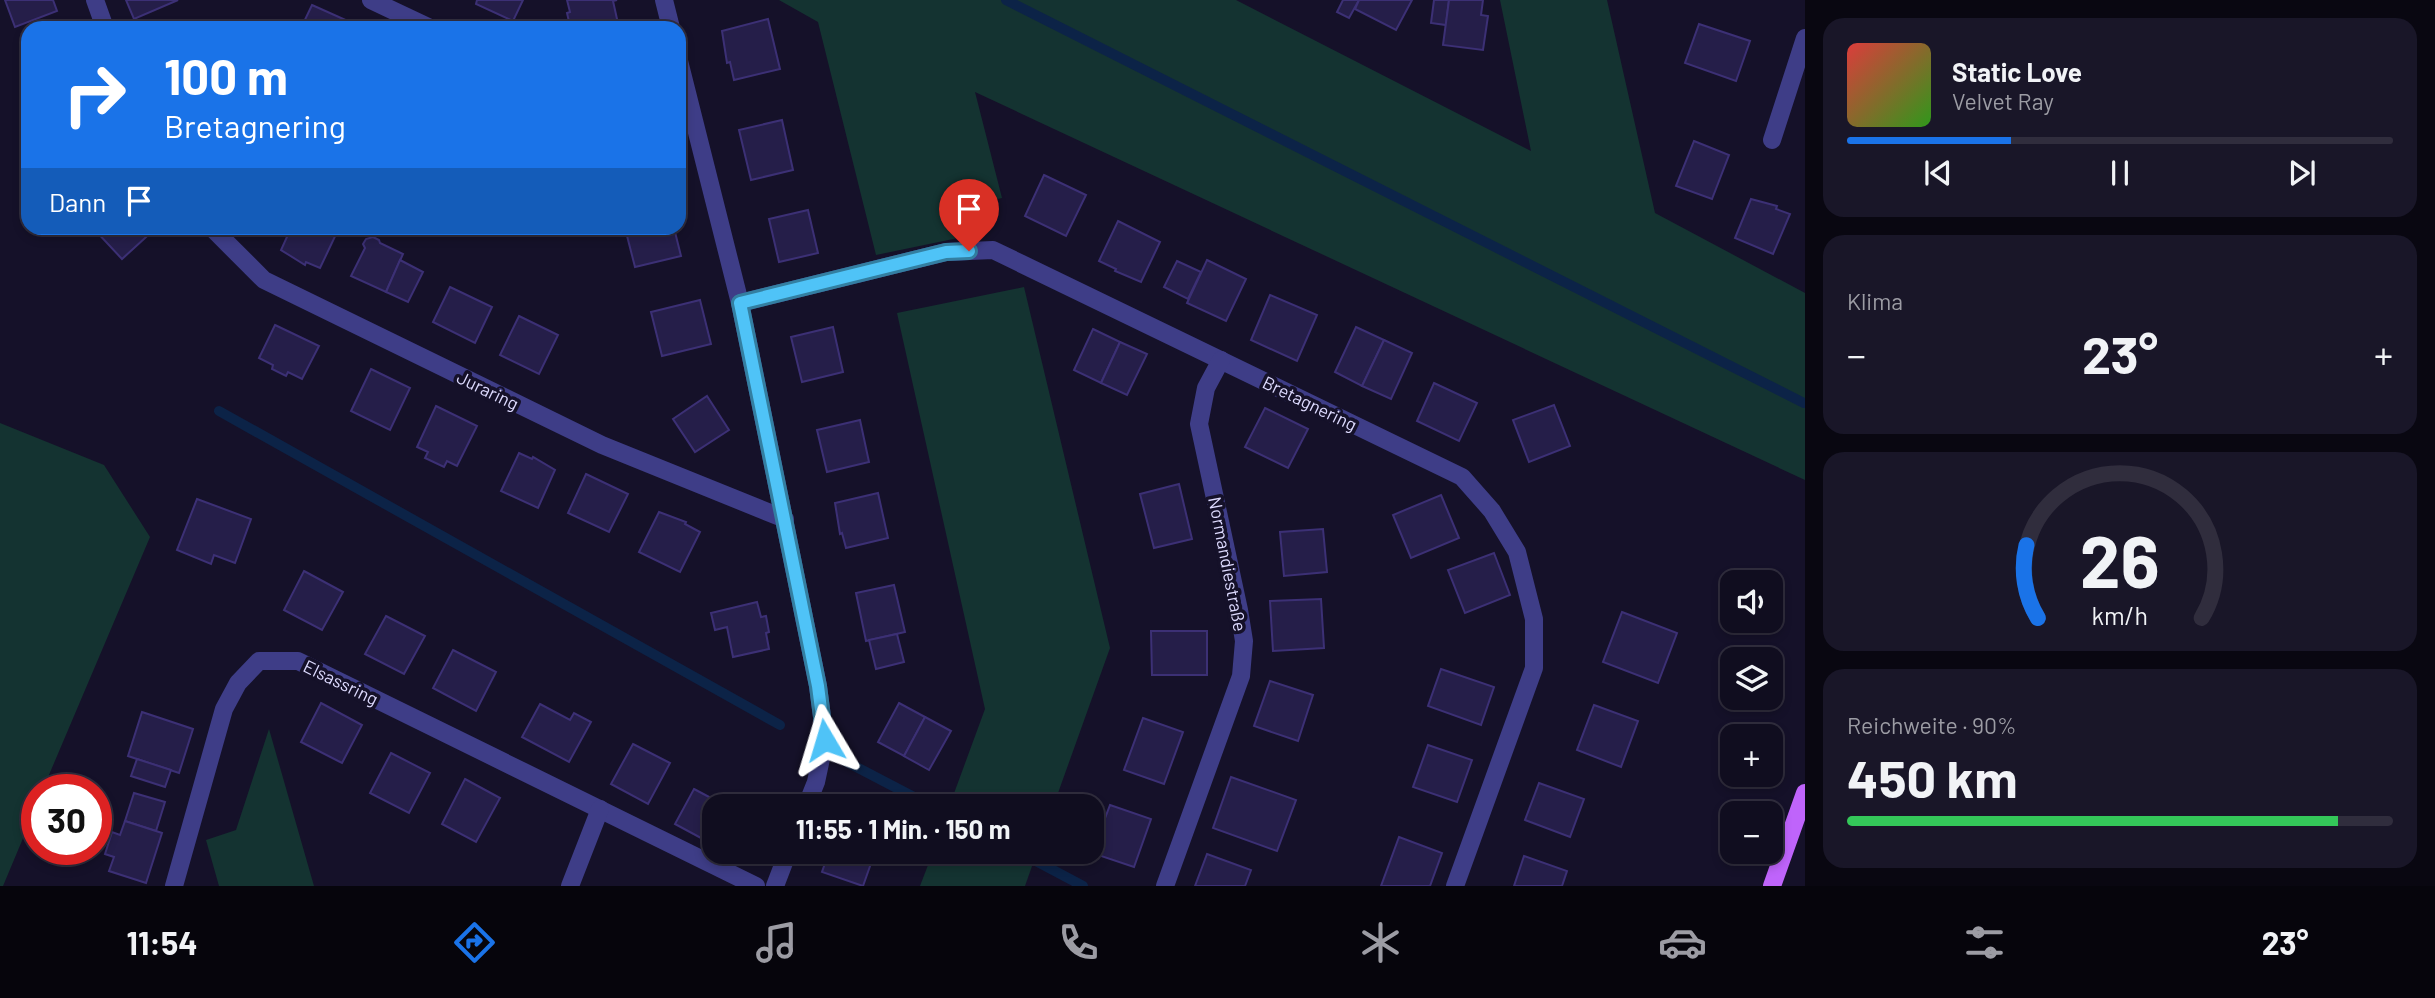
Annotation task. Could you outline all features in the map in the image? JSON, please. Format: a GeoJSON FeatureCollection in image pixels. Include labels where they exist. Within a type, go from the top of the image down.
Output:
{"type":"FeatureCollection","features":[{"type":"Feature","properties":{"kind":"main road"},"geometry":{"type":"LineString","coordinates":[[1772,886],[1805,793]]}},
{"type":"Feature","properties":{"kind":"street"},"geometry":{"type":"LineString","coordinates":[[95,0],[102,21]]}},
{"type":"Feature","properties":{"kind":"street"},"geometry":{"type":"LineString","coordinates":[[371,0],[415,21]]}},
{"type":"Feature","properties":{"kind":"street"},"geometry":{"type":"LineString","coordinates":[[664,0],[669,21]]}},
{"type":"Feature","properties":{"kind":"street"},"geometry":{"type":"LineString","coordinates":[[1772,140],[1805,38]]}},
{"type":"Feature","properties":{"kind":"street"},"geometry":{"type":"LineString","coordinates":[[686,89],[740,303],[818,686],[825,740],[811,794]]}},
{"type":"Feature","properties":{"kind":"street","name":"Juraring"},"geometry":{"type":"LineString","coordinates":[[219,235],[264,280],[602,445],[785,519]]}},
{"type":"Feature","properties":{"kind":"street","name":"Bretagnering"},"geometry":{"type":"LineString","coordinates":[[740,303],[946,252],[993,250],[1462,477],[1492,511],[1517,552],[1534,620],[1534,668],[1455,886]]}},
{"type":"Feature","properties":{"kind":"street","name":"Normandiestraße"},"geometry":{"type":"LineString","coordinates":[[1165,886],[1241,676],[1244,641],[1199,424],[1206,388],[1221,360]]}},
{"type":"Feature","properties":{"kind":"street","name":"Elsassring"},"geometry":{"type":"LineString","coordinates":[[174,886],[224,709],[237,683],[259,661],[298,661],[756,886]]}},
{"type":"Feature","properties":{"kind":"street"},"geometry":{"type":"LineString","coordinates":[[570,886],[600,809]]}},
{"type":"Feature","properties":{"kind":"street"},"geometry":{"type":"LineString","coordinates":[[775,886],[784,864]]}},
{"type":"Feature","properties":{"kind":"green space"},"geometry":{"type":"Polygon","coordinates":[[[779,0],[1236,0],[1531,151],[1500,0],[1607,0],[1655,213],[1805,293],[1805,480],[975,92],[1002,198],[981,203],[987,232],[876,255],[818,22],[779,0]]]}},
{"type":"Feature","properties":{"kind":"green space"},"geometry":{"type":"Polygon","coordinates":[[[1024,287],[1110,648],[1058,794],[954,794],[985,709],[897,313],[1024,287]]]}},
{"type":"Feature","properties":{"kind":"green space"},"geometry":{"type":"Polygon","coordinates":[[[0,423],[104,465],[150,537],[49,774],[21,774],[21,843],[3,886],[0,886],[0,423]]]}},
{"type":"Feature","properties":{"kind":"green space"},"geometry":{"type":"Polygon","coordinates":[[[269,729],[314,886],[219,886],[206,840],[236,830],[269,729]]]}},
{"type":"Feature","properties":{"kind":"green space"},"geometry":{"type":"Polygon","coordinates":[[[928,864],[1033,864],[1025,886],[920,886],[928,864]]]}},
{"type":"Feature","properties":{"kind":"building"},"geometry":{"type":"Polygon","coordinates":[[[5,0],[53,0],[57,11],[31,21],[21,21],[21,25],[15,27],[5,0]]]}},
{"type":"Feature","properties":{"kind":"building"},"geometry":{"type":"Polygon","coordinates":[[[126,0],[178,0],[134,19],[126,0]]]}},
{"type":"Feature","properties":{"kind":"building"},"geometry":{"type":"Polygon","coordinates":[[[477,0],[523,0],[513,21],[476,4],[477,0]]]}},
{"type":"Feature","properties":{"kind":"building"},"geometry":{"type":"Polygon","coordinates":[[[567,0],[617,0],[613,1],[617,21],[569,21],[567,13],[570,12],[567,0]]]}},
{"type":"Feature","properties":{"kind":"building"},"geometry":{"type":"Polygon","coordinates":[[[1343,0],[1359,0],[1349,18],[1337,12],[1343,0]]]}},
{"type":"Feature","properties":{"kind":"building"},"geometry":{"type":"Polygon","coordinates":[[[1359,0],[1412,0],[1396,30],[1355,9],[1359,0]]]}},
{"type":"Feature","properties":{"kind":"building"},"geometry":{"type":"Polygon","coordinates":[[[1434,0],[1449,0],[1446,25],[1431,23],[1434,0]]]}},
{"type":"Feature","properties":{"kind":"building"},"geometry":{"type":"Polygon","coordinates":[[[1449,0],[1483,0],[1481,15],[1488,16],[1483,50],[1443,45],[1449,0]]]}},
{"type":"Feature","properties":{"kind":"building"},"geometry":{"type":"Polygon","coordinates":[[[312,5],[348,21],[304,21],[312,5]]]}},
{"type":"Feature","properties":{"kind":"building"},"geometry":{"type":"Polygon","coordinates":[[[768,19],[780,69],[734,80],[730,62],[727,63],[722,31],[768,19]]]}},
{"type":"Feature","properties":{"kind":"building"},"geometry":{"type":"Polygon","coordinates":[[[1699,24],[1750,41],[1736,81],[1685,63],[1699,24]]]}},
{"type":"Feature","properties":{"kind":"building"},"geometry":{"type":"Polygon","coordinates":[[[782,120],[793,170],[751,180],[739,130],[782,120]]]}},
{"type":"Feature","properties":{"kind":"building"},"geometry":{"type":"Polygon","coordinates":[[[1694,141],[1729,155],[1712,199],[1676,186],[1694,141]]]}},
{"type":"Feature","properties":{"kind":"building"},"geometry":{"type":"Polygon","coordinates":[[[1044,175],[1086,195],[1066,236],[1025,216],[1044,175]]]}},
{"type":"Feature","properties":{"kind":"building"},"geometry":{"type":"Polygon","coordinates":[[[1751,199],[1777,206],[1776,209],[1790,214],[1773,254],[1735,238],[1751,199]]]}},
{"type":"Feature","properties":{"kind":"building"},"geometry":{"type":"Polygon","coordinates":[[[808,210],[818,253],[779,262],[769,219],[808,210]]]}},
{"type":"Feature","properties":{"kind":"building"},"geometry":{"type":"Polygon","coordinates":[[[1118,221],[1160,242],[1141,282],[1099,261],[1118,221]]]}},
{"type":"Feature","properties":{"kind":"building"},"geometry":{"type":"Polygon","coordinates":[[[100,235],[148,235],[122,259],[100,235]]]}},
{"type":"Feature","properties":{"kind":"building"},"geometry":{"type":"Polygon","coordinates":[[[288,235],[336,235],[320,268],[306,262],[305,265],[281,250],[288,235]]]}},
{"type":"Feature","properties":{"kind":"building"},"geometry":{"type":"Polygon","coordinates":[[[627,235],[676,235],[681,256],[635,267],[627,235]]]}},
{"type":"Feature","properties":{"kind":"building"},"geometry":{"type":"Polygon","coordinates":[[[373,237],[403,254],[386,292],[351,276],[365,248],[363,244],[366,239],[373,237]]]}},
{"type":"Feature","properties":{"kind":"building"},"geometry":{"type":"Polygon","coordinates":[[[400,260],[423,272],[408,302],[386,292],[400,260]]]}},
{"type":"Feature","properties":{"kind":"building"},"geometry":{"type":"Polygon","coordinates":[[[1207,260],[1246,279],[1226,321],[1187,303],[1207,260]]]}},
{"type":"Feature","properties":{"kind":"building"},"geometry":{"type":"Polygon","coordinates":[[[1177,261],[1201,272],[1188,299],[1164,287],[1177,261]]]}},
{"type":"Feature","properties":{"kind":"building"},"geometry":{"type":"Polygon","coordinates":[[[450,287],[492,307],[475,343],[433,322],[450,287]]]}},
{"type":"Feature","properties":{"kind":"building"},"geometry":{"type":"Polygon","coordinates":[[[1270,295],[1317,315],[1297,361],[1251,340],[1270,295]]]}},
{"type":"Feature","properties":{"kind":"building"},"geometry":{"type":"Polygon","coordinates":[[[700,300],[711,344],[662,356],[651,312],[700,300]]]}},
{"type":"Feature","properties":{"kind":"building"},"geometry":{"type":"Polygon","coordinates":[[[519,316],[558,335],[539,374],[500,355],[519,316]]]}},
{"type":"Feature","properties":{"kind":"building"},"geometry":{"type":"Polygon","coordinates":[[[275,325],[319,346],[302,379],[288,372],[286,376],[259,358],[275,325]]]}},
{"type":"Feature","properties":{"kind":"building"},"geometry":{"type":"Polygon","coordinates":[[[833,327],[843,372],[802,382],[791,337],[833,327]]]}},
{"type":"Feature","properties":{"kind":"building"},"geometry":{"type":"Polygon","coordinates":[[[1356,327],[1384,340],[1362,386],[1335,372],[1356,327]]]}},
{"type":"Feature","properties":{"kind":"building"},"geometry":{"type":"Polygon","coordinates":[[[1093,329],[1120,342],[1101,383],[1074,370],[1093,329]]]}},
{"type":"Feature","properties":{"kind":"building"},"geometry":{"type":"Polygon","coordinates":[[[1384,340],[1412,353],[1391,399],[1362,386],[1384,340]]]}},
{"type":"Feature","properties":{"kind":"building"},"geometry":{"type":"Polygon","coordinates":[[[1120,342],[1147,354],[1127,395],[1101,383],[1120,342]]]}},
{"type":"Feature","properties":{"kind":"building"},"geometry":{"type":"Polygon","coordinates":[[[371,369],[410,388],[390,430],[351,411],[371,369]]]}},
{"type":"Feature","properties":{"kind":"building"},"geometry":{"type":"Polygon","coordinates":[[[1434,383],[1477,403],[1459,441],[1417,421],[1434,383]]]}},
{"type":"Feature","properties":{"kind":"building"},"geometry":{"type":"Polygon","coordinates":[[[707,396],[729,430],[695,452],[673,419],[707,396]]]}},
{"type":"Feature","properties":{"kind":"building"},"geometry":{"type":"Polygon","coordinates":[[[1554,405],[1570,446],[1529,462],[1513,420],[1554,405]]]}},
{"type":"Feature","properties":{"kind":"building"},"geometry":{"type":"Polygon","coordinates":[[[436,406],[477,426],[457,466],[447,461],[444,467],[425,458],[428,452],[417,447],[436,406]]]}},
{"type":"Feature","properties":{"kind":"building"},"geometry":{"type":"Polygon","coordinates":[[[1265,408],[1308,429],[1288,468],[1245,447],[1265,408]]]}},
{"type":"Feature","properties":{"kind":"building"},"geometry":{"type":"Polygon","coordinates":[[[860,420],[869,462],[827,472],[817,430],[860,420]]]}},
{"type":"Feature","properties":{"kind":"building"},"geometry":{"type":"Polygon","coordinates":[[[519,453],[532,459],[533,457],[555,470],[538,508],[501,491],[519,453]]]}},
{"type":"Feature","properties":{"kind":"building"},"geometry":{"type":"Polygon","coordinates":[[[586,474],[628,494],[609,532],[568,513],[586,474]]]}},
{"type":"Feature","properties":{"kind":"building"},"geometry":{"type":"Polygon","coordinates":[[[1179,484],[1192,539],[1154,548],[1140,494],[1179,484]]]}},
{"type":"Feature","properties":{"kind":"building"},"geometry":{"type":"Polygon","coordinates":[[[878,493],[888,538],[846,548],[842,533],[840,534],[835,503],[878,493]]]}},
{"type":"Feature","properties":{"kind":"building"},"geometry":{"type":"Polygon","coordinates":[[[1441,495],[1459,538],[1411,558],[1393,515],[1441,495]]]}},
{"type":"Feature","properties":{"kind":"building"},"geometry":{"type":"Polygon","coordinates":[[[197,499],[251,519],[235,563],[214,555],[211,564],[177,550],[197,499]]]}},
{"type":"Feature","properties":{"kind":"building"},"geometry":{"type":"Polygon","coordinates":[[[659,512],[686,522],[685,524],[700,532],[680,572],[639,552],[659,512]]]}},
{"type":"Feature","properties":{"kind":"building"},"geometry":{"type":"Polygon","coordinates":[[[1323,529],[1327,572],[1284,576],[1280,532],[1323,529]]]}},
{"type":"Feature","properties":{"kind":"building"},"geometry":{"type":"Polygon","coordinates":[[[1494,553],[1510,595],[1465,613],[1448,570],[1494,553]]]}},
{"type":"Feature","properties":{"kind":"building"},"geometry":{"type":"Polygon","coordinates":[[[304,571],[343,592],[322,630],[284,610],[304,571]]]}},
{"type":"Feature","properties":{"kind":"building"},"geometry":{"type":"Polygon","coordinates":[[[894,585],[905,632],[866,641],[856,593],[894,585]]]}},
{"type":"Feature","properties":{"kind":"building"},"geometry":{"type":"Polygon","coordinates":[[[1321,599],[1324,648],[1273,651],[1270,601],[1321,599]]]}},
{"type":"Feature","properties":{"kind":"building"},"geometry":{"type":"Polygon","coordinates":[[[757,602],[761,617],[766,616],[769,649],[733,657],[727,627],[715,630],[711,613],[757,602]]]}},
{"type":"Feature","properties":{"kind":"building"},"geometry":{"type":"Polygon","coordinates":[[[1622,612],[1677,633],[1658,683],[1603,662],[1622,612]]]}},
{"type":"Feature","properties":{"kind":"building"},"geometry":{"type":"Polygon","coordinates":[[[386,616],[425,636],[404,674],[365,654],[386,616]]]}},
{"type":"Feature","properties":{"kind":"building"},"geometry":{"type":"Polygon","coordinates":[[[1151,631],[1207,631],[1207,675],[1152,675],[1151,631]]]}},
{"type":"Feature","properties":{"kind":"building"},"geometry":{"type":"Polygon","coordinates":[[[897,634],[904,662],[876,669],[869,640],[897,634]]]}},
{"type":"Feature","properties":{"kind":"building"},"geometry":{"type":"Polygon","coordinates":[[[453,650],[496,672],[476,711],[433,688],[453,650]]]}},
{"type":"Feature","properties":{"kind":"building"},"geometry":{"type":"Polygon","coordinates":[[[1441,669],[1494,687],[1481,725],[1428,706],[1441,669]]]}},
{"type":"Feature","properties":{"kind":"building"},"geometry":{"type":"Polygon","coordinates":[[[1270,681],[1313,695],[1298,741],[1254,726],[1270,681]]]}},
{"type":"Feature","properties":{"kind":"building"},"geometry":{"type":"Polygon","coordinates":[[[321,703],[362,725],[342,763],[301,742],[321,703]]]}},
{"type":"Feature","properties":{"kind":"building"},"geometry":{"type":"Polygon","coordinates":[[[899,703],[925,717],[904,756],[878,742],[899,703]]]}},
{"type":"Feature","properties":{"kind":"building"},"geometry":{"type":"Polygon","coordinates":[[[540,704],[570,720],[574,713],[591,722],[569,762],[522,737],[540,704]]]}},
{"type":"Feature","properties":{"kind":"building"},"geometry":{"type":"Polygon","coordinates":[[[1594,705],[1638,721],[1621,767],[1577,750],[1594,705]]]}},
{"type":"Feature","properties":{"kind":"building"},"geometry":{"type":"Polygon","coordinates":[[[142,712],[193,729],[179,773],[128,756],[142,712]]]}},
{"type":"Feature","properties":{"kind":"building"},"geometry":{"type":"Polygon","coordinates":[[[925,717],[951,731],[929,770],[904,756],[925,717]]]}},
{"type":"Feature","properties":{"kind":"building"},"geometry":{"type":"Polygon","coordinates":[[[1143,718],[1183,732],[1164,784],[1124,770],[1143,718]]]}},
{"type":"Feature","properties":{"kind":"building"},"geometry":{"type":"Polygon","coordinates":[[[633,744],[670,763],[648,804],[611,784],[633,744]]]}},
{"type":"Feature","properties":{"kind":"building"},"geometry":{"type":"Polygon","coordinates":[[[1428,745],[1472,760],[1457,802],[1413,787],[1428,745]]]}},
{"type":"Feature","properties":{"kind":"building"},"geometry":{"type":"Polygon","coordinates":[[[391,753],[430,773],[409,813],[370,793],[391,753]]]}},
{"type":"Feature","properties":{"kind":"building"},"geometry":{"type":"Polygon","coordinates":[[[137,759],[171,770],[165,787],[131,776],[137,759]]]}},
{"type":"Feature","properties":{"kind":"building"},"geometry":{"type":"Polygon","coordinates":[[[1231,777],[1296,800],[1277,851],[1213,828],[1231,777]]]}},
{"type":"Feature","properties":{"kind":"building"},"geometry":{"type":"Polygon","coordinates":[[[465,779],[500,798],[476,842],[442,824],[465,779]]]}},
{"type":"Feature","properties":{"kind":"building"},"geometry":{"type":"Polygon","coordinates":[[[1539,783],[1584,799],[1570,837],[1525,820],[1539,783]]]}},
{"type":"Feature","properties":{"kind":"building"},"geometry":{"type":"Polygon","coordinates":[[[694,789],[703,794],[702,839],[675,824],[694,789]]]}},
{"type":"Feature","properties":{"kind":"building"},"geometry":{"type":"Polygon","coordinates":[[[134,793],[165,802],[156,831],[125,821],[134,793]]]}},
{"type":"Feature","properties":{"kind":"building"},"geometry":{"type":"Polygon","coordinates":[[[1110,805],[1151,819],[1134,867],[1104,857],[1104,821],[1110,805]]]}},
{"type":"Feature","properties":{"kind":"building"},"geometry":{"type":"Polygon","coordinates":[[[125,821],[162,833],[146,883],[109,871],[114,857],[112,832],[120,835],[125,821]]]}},
{"type":"Feature","properties":{"kind":"building"},"geometry":{"type":"Polygon","coordinates":[[[1399,837],[1442,853],[1430,886],[1381,886],[1399,837]]]}},
{"type":"Feature","properties":{"kind":"building"},"geometry":{"type":"Polygon","coordinates":[[[1207,854],[1251,870],[1245,886],[1195,886],[1207,854]]]}},
{"type":"Feature","properties":{"kind":"building"},"geometry":{"type":"Polygon","coordinates":[[[1524,856],[1567,871],[1562,886],[1514,886],[1524,856]]]}},
{"type":"Feature","properties":{"kind":"building"},"geometry":{"type":"Polygon","coordinates":[[[825,864],[871,864],[863,886],[822,872],[825,864]]]}},
{"type":"Feature","properties":{"kind":"waterway"},"geometry":{"type":"LineString","coordinates":[[1006,0],[1804,403]]}},
{"type":"Feature","properties":{"kind":"waterway"},"geometry":{"type":"LineString","coordinates":[[219,411],[780,725]]}},
{"type":"Feature","properties":{"kind":"waterway"},"geometry":{"type":"LineString","coordinates":[[845,761],[908,794]]}},
{"type":"Feature","properties":{"kind":"waterway"},"geometry":{"type":"LineString","coordinates":[[1042,864],[1083,886]]}},
{"type":"Feature","properties":{"kind":"route"},"geometry":{"type":"LineString","coordinates":[[825,740],[818,686],[740,303],[946,252],[969,251]]}}]}
